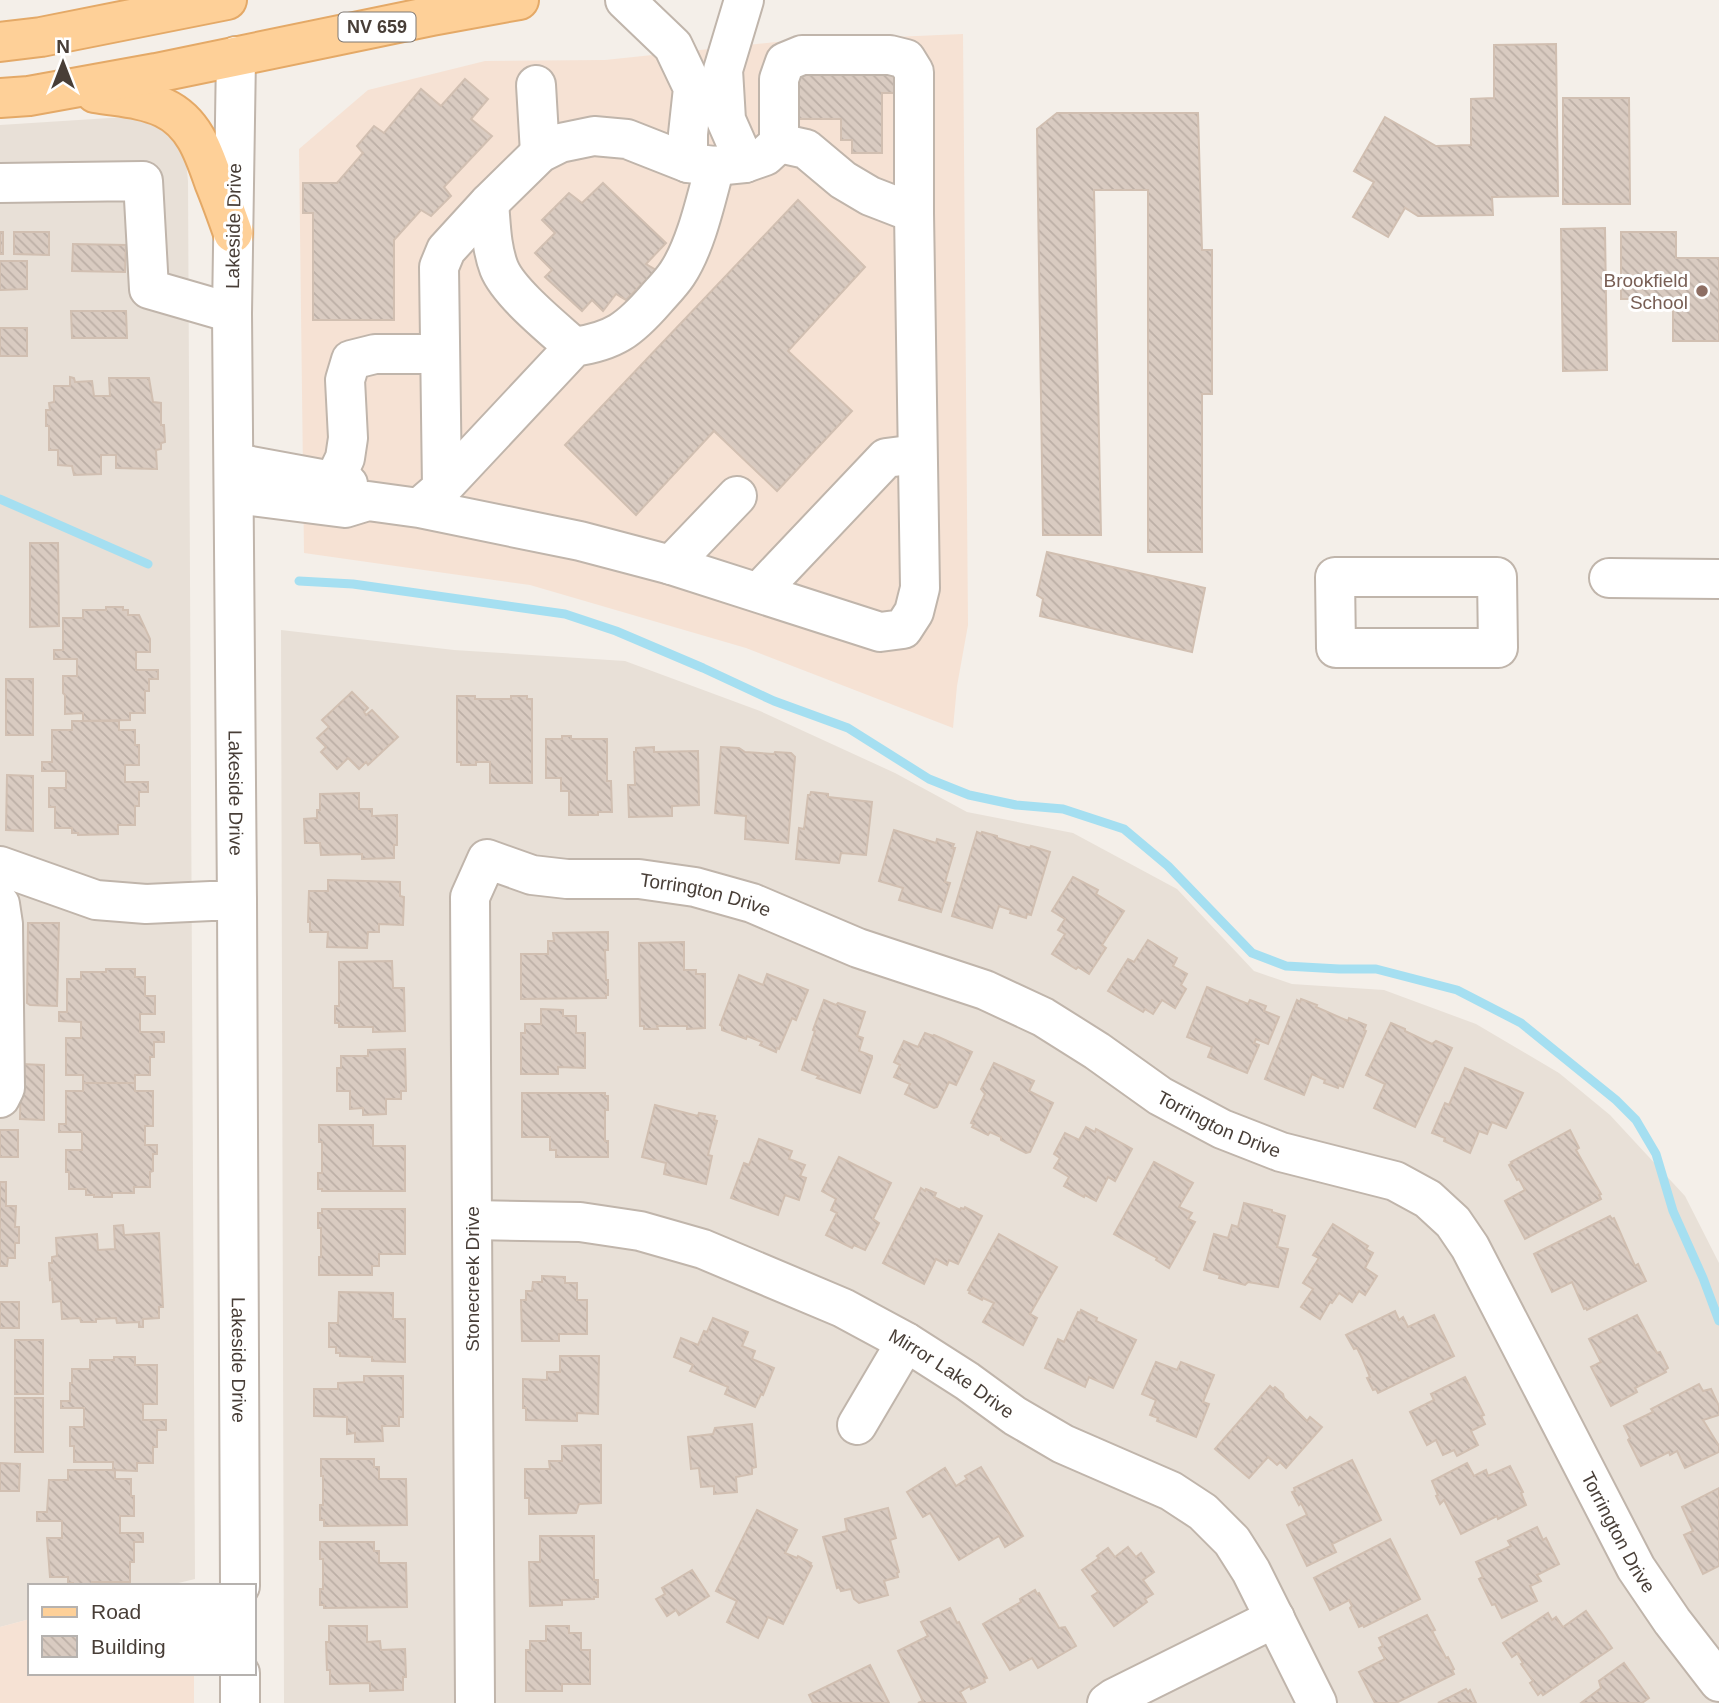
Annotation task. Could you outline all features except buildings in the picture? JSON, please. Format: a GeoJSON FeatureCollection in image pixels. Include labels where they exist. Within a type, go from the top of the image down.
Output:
{"type":"FeatureCollection","features":[{"type":"Feature","properties":{"kind":"main road"},"geometry":{"type":"LineString","coordinates":[[0,42],[41,37],[227,0]]}},
{"type":"Feature","properties":{"kind":"main road","name":"Lakeside Drive"},"geometry":{"type":"LineString","coordinates":[[236,0],[236,56]]}},
{"type":"Feature","properties":{"kind":"main road","name":"NV 659"},"geometry":{"type":"LineString","coordinates":[[0,98],[29,96],[156,73],[519,0]]}},
{"type":"Feature","properties":{"kind":"main road"},"geometry":{"type":"LineString","coordinates":[[72,88],[164,108],[191,129],[201,145],[233,233]]}},
{"type":"Feature","properties":{"kind":"street"},"geometry":{"type":"LineString","coordinates":[[625,0],[673,46],[693,88],[688,134],[716,164]]}},
{"type":"Feature","properties":{"kind":"street"},"geometry":{"type":"LineString","coordinates":[[430,498],[573,347],[597,344],[621,333],[641,317],[678,273],[691,246],[716,164],[726,120],[723,70],[744,0]]}},
{"type":"Feature","properties":{"kind":"street"},"geometry":{"type":"LineString","coordinates":[[235,479],[345,508],[368,501],[430,498],[671,565],[880,632],[903,629],[914,612],[920,588],[914,72],[906,59],[890,55],[802,55],[785,62],[779,79],[779,143],[765,156],[716,164],[627,139],[594,136],[560,143],[540,153],[446,250],[439,267],[440,354],[430,498]]}},
{"type":"Feature","properties":{"kind":"street","name":"Lakeside Drive"},"geometry":{"type":"LineString","coordinates":[[236,56],[232,313],[240,1584]]}},
{"type":"Feature","properties":{"kind":"street"},"geometry":{"type":"LineString","coordinates":[[536,85],[540,153]]}},
{"type":"Feature","properties":{"kind":"street"},"geometry":{"type":"LineString","coordinates":[[779,143],[806,149],[843,180],[870,196],[914,213]]}},
{"type":"Feature","properties":{"kind":"street"},"geometry":{"type":"LineString","coordinates":[[0,183],[143,181],[149,289],[232,313]]}},
{"type":"Feature","properties":{"kind":"street"},"geometry":{"type":"LineString","coordinates":[[489,203],[493,246],[499,270],[519,297],[573,347]]}},
{"type":"Feature","properties":{"kind":"street"},"geometry":{"type":"LineString","coordinates":[[334,481],[345,458],[348,438],[345,380],[351,360],[375,354],[440,354]]}},
{"type":"Feature","properties":{"kind":"street"},"geometry":{"type":"LineString","coordinates":[[759,592],[887,458],[917,454]]}},
{"type":"Feature","properties":{"kind":"street"},"geometry":{"type":"LineString","coordinates":[[235,479],[334,481],[351,485],[368,501]]}},
{"type":"Feature","properties":{"kind":"street"},"geometry":{"type":"LineString","coordinates":[[671,565],[737,496]]}},
{"type":"Feature","properties":{"kind":"street"},"geometry":{"type":"LineString","coordinates":[[1609,578],[1719,579]]}},
{"type":"Feature","properties":{"kind":"street","name":"Stonecreek Drive"},"geometry":{"type":"LineString","coordinates":[[475,1703],[470,897],[487,859]]}},
{"type":"Feature","properties":{"kind":"street","name":"Torrington Drive"},"geometry":{"type":"LineString","coordinates":[[487,859],[532,875],[567,879],[639,879],[695,887],[752,903],[858,948],[985,990],[1042,1017],[1097,1051],[1160,1096],[1222,1129],[1281,1152],[1395,1181],[1428,1199],[1453,1222],[1470,1247],[1636,1568],[1719,1682]]}},
{"type":"Feature","properties":{"kind":"street"},"geometry":{"type":"LineString","coordinates":[[0,866],[96,900],[146,904],[237,901]]}},
{"type":"Feature","properties":{"kind":"street"},"geometry":{"type":"LineString","coordinates":[[0,904],[3,924],[5,1088],[0,1098]]}},
{"type":"Feature","properties":{"kind":"street","name":"Mirror Lake Drive"},"geometry":{"type":"LineString","coordinates":[[472,1220],[580,1222],[640,1231],[703,1249],[843,1308],[906,1342],[1015,1416],[1063,1444],[1171,1491],[1203,1512],[1232,1541],[1251,1571],[1317,1703]]}},
{"type":"Feature","properties":{"kind":"street"},"geometry":{"type":"LineString","coordinates":[[857,1425],[906,1342]]}},
{"type":"Feature","properties":{"kind":"street"},"geometry":{"type":"LineString","coordinates":[[1107,1703],[1275,1618]]}},
{"type":"Feature","properties":{"kind":"street"},"geometry":{"type":"LineString","coordinates":[[240,1675],[240,1703]]}},
{"type":"Feature","properties":{"kind":"shaded area"},"geometry":{"type":"Polygon","coordinates":[[[963,34],[968,625],[953,728],[746,648],[530,585],[304,553],[299,149],[368,90],[485,61],[605,60],[776,42],[963,34]]]}},
{"type":"Feature","properties":{"kind":"shaded area"},"geometry":{"type":"Polygon","coordinates":[[[141,116],[168,131],[185,151],[188,181],[195,1579],[174,1584],[28,1584],[28,1620],[0,1627],[0,125],[141,116]]]}},
{"type":"Feature","properties":{"kind":"shaded area"},"geometry":{"type":"Polygon","coordinates":[[[281,630],[454,650],[625,661],[760,711],[895,773],[967,812],[1073,833],[1177,889],[1254,971],[1292,984],[1384,990],[1476,1024],[1559,1073],[1610,1115],[1685,1196],[1719,1263],[1719,1703],[284,1703],[281,630]]]}},
{"type":"Feature","properties":{"kind":"shaded area"},"geometry":{"type":"Polygon","coordinates":[[[28,1620],[28,1675],[194,1675],[194,1703],[0,1703],[0,1627],[28,1620]]]}},
{"type":"Feature","properties":{"kind":"waterway"},"geometry":{"type":"LineString","coordinates":[[0,499],[148,564]]}},
{"type":"Feature","properties":{"kind":"waterway"},"geometry":{"type":"LineString","coordinates":[[299,581],[353,584],[565,614],[616,631],[774,701],[848,728],[929,779],[969,795],[1016,805],[1063,809],[1124,829],[1168,866],[1252,953],[1286,966],[1376,969],[1457,990],[1521,1023],[1616,1100],[1636,1120],[1656,1154],[1673,1211],[1719,1321]]}},
{"type":"Feature","properties":{"kind":"place","name":"Brookfield School"},"geometry":{"type":"Point","coordinates":[1702,291]}}]}
